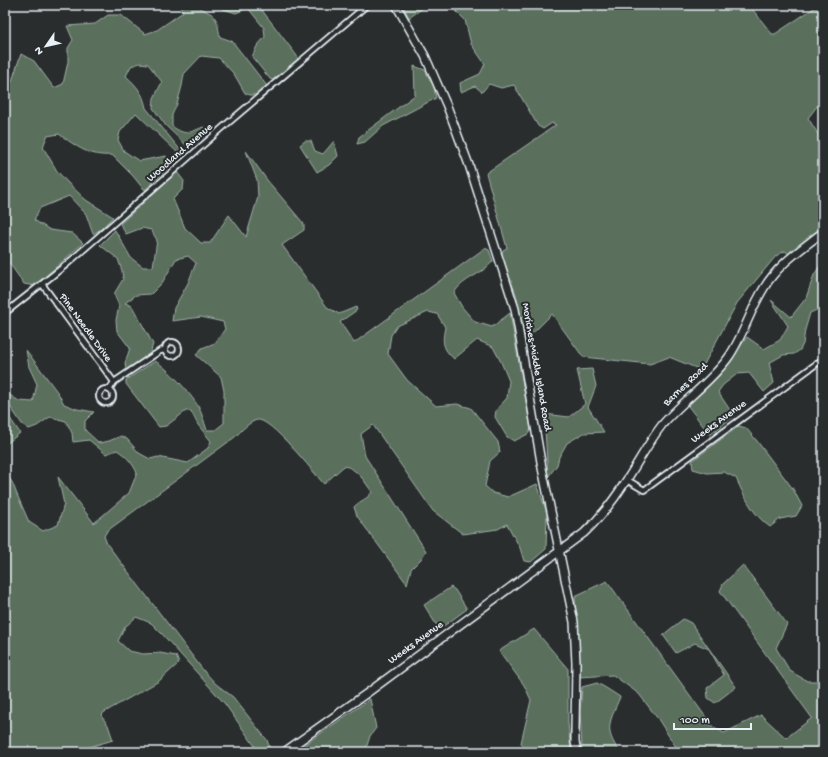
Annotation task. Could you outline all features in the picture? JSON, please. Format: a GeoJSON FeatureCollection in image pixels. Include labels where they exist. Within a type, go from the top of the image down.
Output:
{"type":"FeatureCollection","features":[{"type":"Feature","properties":{"kind":"main road","name":"Moriches-Middle Island Road"},"geometry":{"type":"LineString","coordinates":[[396,5],[425,56],[447,106],[469,165],[512,298],[520,332],[542,468],[574,622],[576,663],[575,735],[577,752]]}},
{"type":"Feature","properties":{"kind":"main road","name":"Barnes Road"},"geometry":{"type":"LineString","coordinates":[[560,552],[594,524],[626,480],[648,444],[662,425],[714,374],[728,358],[738,341],[760,295],[772,276],[786,262],[823,232]]}},
{"type":"Feature","properties":{"kind":"main road","name":"Weeks Avenue"},"geometry":{"type":"LineString","coordinates":[[284,752],[560,552]]}},
{"type":"Feature","properties":{"kind":"street","name":"Woodland Avenue"},"geometry":{"type":"LineString","coordinates":[[5,313],[42,284],[366,5]]}},
{"type":"Feature","properties":{"kind":"street","name":"Pine Needle Drive"},"geometry":{"type":"LineString","coordinates":[[42,284],[114,382]]}},
{"type":"Feature","properties":{"kind":"street"},"geometry":{"type":"LineString","coordinates":[[109,390],[114,382],[160,351],[164,350]]}},
{"type":"Feature","properties":{"kind":"street","name":"Weeks Avenue"},"geometry":{"type":"LineString","coordinates":[[626,480],[644,490],[823,359]]}},
{"type":"Feature","properties":{"kind":"green space"},"geometry":{"type":"Polygon","coordinates":[[[180,5],[197,5],[214,16],[217,22],[220,37],[232,41],[267,86],[256,95],[245,93],[234,74],[219,58],[201,56],[184,74],[177,104],[172,115],[172,126],[180,131],[190,132],[203,127],[210,132],[189,148],[166,126],[153,108],[154,98],[162,82],[148,64],[140,63],[131,66],[126,76],[139,90],[146,108],[182,152],[179,154],[136,113],[120,132],[118,140],[124,151],[139,161],[166,156],[169,167],[145,190],[112,155],[96,154],[83,150],[59,134],[47,136],[43,147],[57,171],[86,200],[113,217],[101,229],[93,234],[86,214],[69,196],[40,208],[34,220],[50,230],[72,233],[83,243],[35,286],[24,284],[5,257],[5,93],[12,81],[21,54],[34,61],[54,88],[63,84],[68,62],[68,48],[73,40],[67,26],[95,24],[108,15],[121,15],[145,34],[157,30],[183,12],[180,5]]]}},
{"type":"Feature","properties":{"kind":"green space"},"geometry":{"type":"Polygon","coordinates":[[[221,5],[258,5],[297,56],[298,60],[273,80],[270,79],[252,57],[257,46],[265,37],[264,28],[248,8],[236,13],[223,9],[221,5]]]}},
{"type":"Feature","properties":{"kind":"green space"},"geometry":{"type":"Polygon","coordinates":[[[403,5],[427,5],[409,18],[403,5]]]}},
{"type":"Feature","properties":{"kind":"green space"},"geometry":{"type":"Polygon","coordinates":[[[450,5],[749,5],[772,34],[775,34],[814,8],[814,5],[823,5],[823,106],[818,105],[808,118],[823,142],[823,226],[789,254],[785,251],[776,256],[737,303],[701,370],[669,357],[650,364],[583,357],[552,314],[528,338],[525,338],[516,294],[501,256],[503,250],[507,248],[486,173],[556,125],[552,123],[543,129],[538,126],[514,85],[501,88],[489,84],[482,92],[475,86],[461,92],[460,83],[480,74],[485,64],[471,44],[465,20],[450,5]]]}},
{"type":"Feature","properties":{"kind":"green space"},"geometry":{"type":"Polygon","coordinates":[[[414,66],[425,70],[434,87],[436,98],[383,126],[365,142],[357,144],[359,137],[415,95],[414,66]]]}},
{"type":"Feature","properties":{"kind":"green space"},"geometry":{"type":"Polygon","coordinates":[[[305,141],[311,141],[315,151],[323,154],[334,141],[338,156],[329,165],[317,172],[300,145],[305,141]]]}},
{"type":"Feature","properties":{"kind":"green space"},"geometry":{"type":"Polygon","coordinates":[[[246,151],[267,180],[304,224],[304,230],[282,245],[327,307],[339,314],[356,307],[357,310],[340,322],[354,343],[485,248],[489,250],[493,261],[489,266],[467,280],[454,293],[462,307],[475,322],[492,327],[510,313],[531,430],[528,434],[514,441],[507,437],[495,417],[496,410],[507,398],[509,381],[493,347],[477,340],[454,359],[445,348],[443,337],[445,327],[437,314],[428,312],[397,326],[391,335],[388,354],[407,380],[436,406],[457,404],[471,408],[498,442],[500,452],[490,461],[485,486],[493,493],[508,497],[537,484],[547,513],[546,549],[531,562],[524,561],[520,548],[507,524],[498,529],[463,534],[433,511],[373,425],[361,434],[365,456],[426,551],[421,559],[411,569],[407,584],[357,516],[354,507],[368,497],[372,492],[357,472],[344,466],[324,484],[292,447],[272,427],[263,421],[254,421],[245,427],[235,437],[107,531],[104,536],[107,544],[203,670],[216,684],[233,697],[267,740],[270,749],[267,752],[259,752],[225,704],[163,635],[151,623],[136,617],[125,627],[118,641],[129,651],[143,654],[160,653],[176,656],[179,663],[159,681],[103,713],[102,717],[108,725],[113,740],[89,747],[92,752],[11,752],[5,744],[5,531],[7,530],[9,507],[5,500],[5,473],[12,482],[29,522],[43,531],[58,525],[64,504],[58,477],[94,523],[129,493],[137,473],[129,460],[117,450],[106,454],[89,440],[73,442],[72,433],[66,421],[50,417],[37,426],[29,429],[22,424],[5,399],[5,392],[19,401],[33,402],[37,384],[29,367],[26,350],[58,393],[64,404],[77,409],[94,412],[85,421],[85,430],[99,443],[121,436],[127,439],[139,453],[150,459],[158,457],[188,463],[208,448],[211,441],[198,425],[191,411],[186,411],[166,426],[159,427],[126,384],[126,380],[155,361],[172,375],[198,406],[207,430],[215,430],[224,423],[224,391],[221,377],[196,355],[202,348],[215,343],[225,329],[223,322],[201,317],[172,321],[174,308],[188,283],[196,263],[188,256],[176,259],[162,283],[151,294],[136,295],[125,303],[132,306],[153,344],[150,354],[126,370],[125,363],[130,348],[117,331],[116,320],[119,306],[114,294],[123,279],[122,271],[118,259],[100,245],[115,230],[131,258],[143,267],[153,267],[157,240],[151,230],[142,228],[126,234],[120,224],[177,172],[184,181],[183,189],[173,199],[185,228],[201,243],[210,243],[229,215],[246,237],[258,197],[257,180],[246,151]]]}},
{"type":"Feature","properties":{"kind":"green space"},"geometry":{"type":"Polygon","coordinates":[[[823,261],[823,288],[819,290],[823,297],[823,307],[810,313],[803,344],[800,350],[794,354],[783,355],[769,363],[774,383],[764,392],[749,373],[737,374],[723,385],[718,392],[734,416],[710,435],[688,406],[720,375],[747,337],[764,349],[780,340],[788,326],[771,300],[791,317],[806,298],[814,275],[823,261]]]}},
{"type":"Feature","properties":{"kind":"green space"},"geometry":{"type":"Polygon","coordinates":[[[592,369],[596,386],[588,407],[604,432],[584,433],[567,443],[559,457],[557,465],[548,477],[544,414],[569,417],[585,404],[577,370],[592,369]]]}},
{"type":"Feature","properties":{"kind":"green space"},"geometry":{"type":"Polygon","coordinates":[[[5,411],[20,433],[5,445],[5,411]]]}},
{"type":"Feature","properties":{"kind":"green space"},"geometry":{"type":"Polygon","coordinates":[[[739,426],[746,428],[793,489],[802,506],[796,516],[780,519],[770,527],[754,511],[736,478],[724,472],[707,473],[693,469],[692,461],[739,426]]]}},
{"type":"Feature","properties":{"kind":"green space"},"geometry":{"type":"Polygon","coordinates":[[[743,565],[787,624],[776,648],[790,671],[807,681],[819,681],[823,683],[823,752],[679,752],[658,719],[639,694],[613,675],[579,677],[575,596],[607,581],[713,727],[724,733],[761,715],[786,738],[812,718],[720,591],[723,584],[743,565]]]}},
{"type":"Feature","properties":{"kind":"green space"},"geometry":{"type":"Polygon","coordinates":[[[451,587],[455,590],[467,609],[441,628],[437,626],[424,605],[451,587]]]}},
{"type":"Feature","properties":{"kind":"green space"},"geometry":{"type":"Polygon","coordinates":[[[683,619],[691,623],[736,687],[715,703],[708,698],[707,688],[724,675],[709,649],[695,643],[676,653],[663,635],[683,619]]]}},
{"type":"Feature","properties":{"kind":"green space"},"geometry":{"type":"Polygon","coordinates":[[[534,629],[568,669],[568,723],[571,752],[527,752],[521,743],[531,700],[524,685],[499,651],[534,629]]]}},
{"type":"Feature","properties":{"kind":"green space"},"geometry":{"type":"Polygon","coordinates":[[[597,683],[620,697],[611,719],[610,731],[611,738],[620,752],[583,752],[580,711],[582,687],[597,683]]]}},
{"type":"Feature","properties":{"kind":"green space"},"geometry":{"type":"Polygon","coordinates":[[[370,699],[376,728],[370,736],[365,752],[294,752],[370,699]]]}}]}
